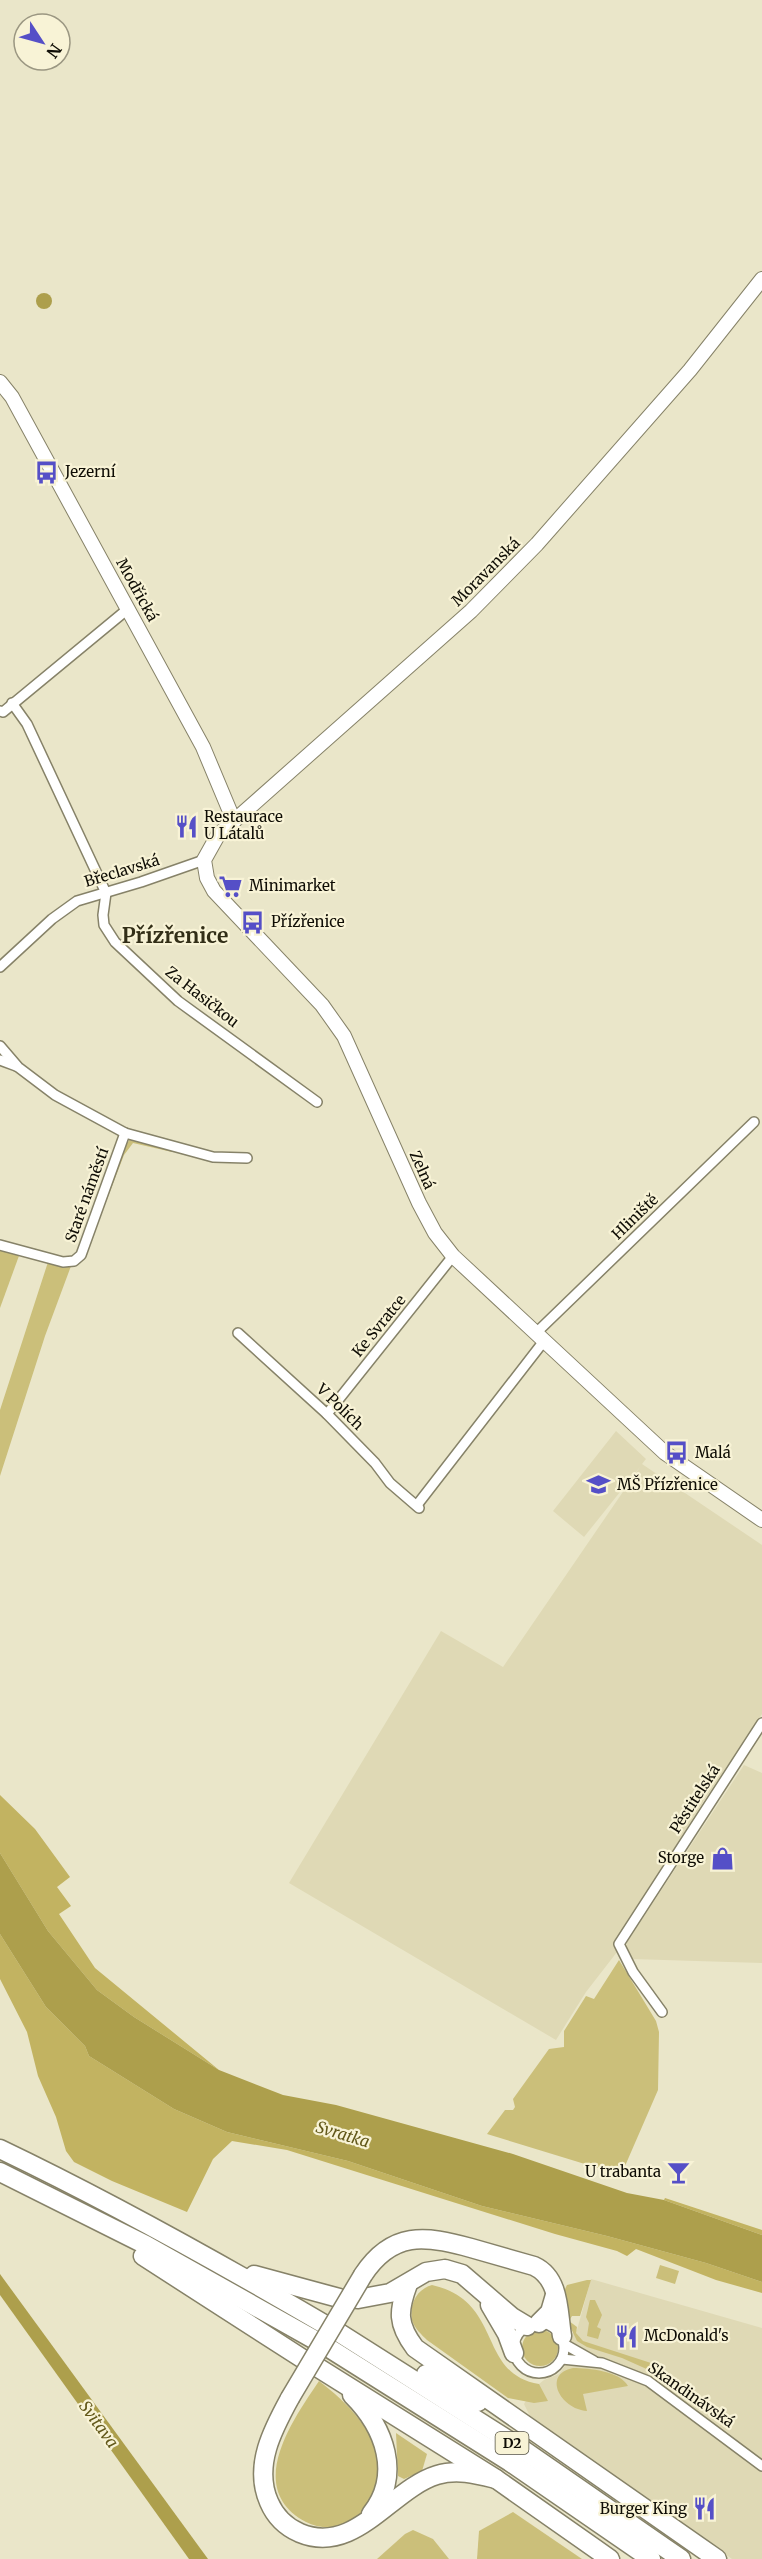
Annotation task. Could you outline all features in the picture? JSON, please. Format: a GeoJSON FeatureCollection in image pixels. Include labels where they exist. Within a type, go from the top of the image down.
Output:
{"type":"FeatureCollection","features":[{"type":"Feature","properties":{"kind":"highway","name":"D2"},"geometry":{"type":"LineString","coordinates":[[0,2149],[229,2268],[329,2334],[651,2559]]}},
{"type":"Feature","properties":{"kind":"highway","name":"D2"},"geometry":{"type":"LineString","coordinates":[[0,2172],[329,2334],[519,2448],[681,2559]]}},
{"type":"Feature","properties":{"kind":"highway"},"geometry":{"type":"LineString","coordinates":[[56,2199],[315,2366],[496,2479],[610,2559]]}},
{"type":"Feature","properties":{"kind":"highway"},"geometry":{"type":"LineString","coordinates":[[496,2479],[462,2472],[440,2474],[415,2485],[364,2522],[343,2534],[331,2537],[309,2536],[286,2524],[273,2510],[265,2488],[264,2463],[270,2437],[290,2398],[363,2275],[375,2259],[388,2248],[406,2240],[427,2238],[543,2270],[556,2293],[563,2340]]}},
{"type":"Feature","properties":{"kind":"highway"},"geometry":{"type":"LineString","coordinates":[[229,2268],[349,2299],[390,2293],[426,2272],[445,2270],[462,2274],[484,2295],[533,2324],[550,2312],[556,2293]]}},
{"type":"Feature","properties":{"kind":"highway"},"geometry":{"type":"LineString","coordinates":[[408,2284],[400,2313],[401,2324],[415,2348],[717,2559]]}},
{"type":"Feature","properties":{"kind":"highway"},"geometry":{"type":"LineString","coordinates":[[484,2295],[507,2334],[514,2353]]}},
{"type":"Feature","properties":{"kind":"highway"},"geometry":{"type":"LineString","coordinates":[[329,2334],[533,2430]]}},
{"type":"Feature","properties":{"kind":"highway"},"geometry":{"type":"LineString","coordinates":[[315,2366],[361,2405],[381,2437],[388,2459],[386,2487],[381,2500],[364,2522]]}},
{"type":"Feature","properties":{"kind":"street","name":"Moravanská"},"geometry":{"type":"LineString","coordinates":[[204,860],[218,835],[471,611],[537,544],[690,370],[762,279]]}},
{"type":"Feature","properties":{"kind":"street","name":"Modřická"},"geometry":{"type":"LineString","coordinates":[[0,382],[12,397],[129,608],[203,747],[234,821]]}},
{"type":"Feature","properties":{"kind":"street"},"geometry":{"type":"LineString","coordinates":[[0,711],[3,712],[129,608]]}},
{"type":"Feature","properties":{"kind":"street"},"geometry":{"type":"LineString","coordinates":[[12,704],[27,724],[106,893]]}},
{"type":"Feature","properties":{"kind":"street","name":"Břeclavská"},"geometry":{"type":"LineString","coordinates":[[0,967],[73,903],[204,860]]}},
{"type":"Feature","properties":{"kind":"street","name":"Zelná"},"geometry":{"type":"LineString","coordinates":[[204,860],[207,878],[214,891],[322,1005],[344,1036],[419,1203],[435,1233],[453,1256],[664,1453],[762,1520]]}},
{"type":"Feature","properties":{"kind":"street","name":"Za Hasičkou"},"geometry":{"type":"LineString","coordinates":[[106,893],[104,925],[115,942],[178,1000],[316,1102]]}},
{"type":"Feature","properties":{"kind":"street","name":"Staré náměstí"},"geometry":{"type":"LineString","coordinates":[[0,1046],[18,1067],[55,1095],[125,1133],[213,1157],[247,1158]]}},
{"type":"Feature","properties":{"kind":"street","name":"Staré náměstí"},"geometry":{"type":"LineString","coordinates":[[0,1060],[18,1067]]}},
{"type":"Feature","properties":{"kind":"street","name":"Hliniště"},"geometry":{"type":"LineString","coordinates":[[540,1337],[754,1122]]}},
{"type":"Feature","properties":{"kind":"street","name":"Staré náměstí"},"geometry":{"type":"LineString","coordinates":[[0,1245],[63,1262],[74,1261],[81,1255],[125,1133]]}},
{"type":"Feature","properties":{"kind":"street","name":"Ke Svratce"},"geometry":{"type":"LineString","coordinates":[[327,1414],[453,1256]]}},
{"type":"Feature","properties":{"kind":"street","name":"V Polích"},"geometry":{"type":"LineString","coordinates":[[238,1333],[327,1414],[375,1463],[390,1483],[418,1507],[540,1337]]}},
{"type":"Feature","properties":{"kind":"street","name":"Pěstitelská"},"geometry":{"type":"LineString","coordinates":[[662,2012],[633,1972],[619,1944],[762,1723]]}},
{"type":"Feature","properties":{"kind":"street"},"geometry":{"type":"LineString","coordinates":[[533,2324],[552,2326],[563,2340],[562,2359],[547,2372],[533,2372],[521,2365],[514,2353],[518,2334],[533,2324]]}},
{"type":"Feature","properties":{"kind":"street","name":"Skandinávská"},"geometry":{"type":"LineString","coordinates":[[563,2340],[596,2362]]}},
{"type":"Feature","properties":{"kind":"street","name":"Skandinávská"},"geometry":{"type":"LineString","coordinates":[[562,2359],[596,2362],[629,2372],[657,2386],[762,2466]]}},
{"type":"Feature","properties":{"kind":"shaded area"},"geometry":{"type":"Polygon","coordinates":[[[130,1139],[173,1150],[172,1152],[133,1143],[124,1155],[104,1207],[101,1205],[121,1153],[130,1139]]]}},
{"type":"Feature","properties":{"kind":"shaded area"},"geometry":{"type":"Polygon","coordinates":[[[0,1247],[20,1253],[0,1308],[0,1247]]]}},
{"type":"Feature","properties":{"kind":"shaded area"},"geometry":{"type":"Polygon","coordinates":[[[48,1262],[71,1266],[45,1336],[0,1476],[0,1410],[48,1262]]]}},
{"type":"Feature","properties":{"kind":"shaded area"},"geometry":{"type":"Polygon","coordinates":[[[616,1431],[646,1459],[642,1464],[762,1545],[762,1714],[705,1799],[614,1944],[617,1952],[586,1992],[556,2040],[289,1883],[441,1631],[503,1667],[640,1467],[584,1537],[553,1511],[616,1431]]]}},
{"type":"Feature","properties":{"kind":"shaded area","name":"Storge"},"geometry":{"type":"Polygon","coordinates":[[[744,1765],[762,1773],[762,1963],[631,1959],[626,1950],[627,1942],[744,1765]]]}},
{"type":"Feature","properties":{"kind":"shaded area"},"geometry":{"type":"Polygon","coordinates":[[[0,1795],[35,1829],[70,1877],[57,1887],[71,1906],[59,1914],[95,1968],[219,2070],[134,2017],[97,1990],[48,1931],[0,1853],[0,1795]]]}},
{"type":"Feature","properties":{"kind":"shaded area"},"geometry":{"type":"Polygon","coordinates":[[[0,1934],[46,2007],[85,2046],[89,2056],[174,2109],[227,2132],[348,2161],[482,2206],[706,2263],[762,2282],[762,2293],[716,2280],[636,2249],[627,2256],[287,2150],[232,2141],[213,2159],[187,2212],[112,2181],[74,2162],[66,2151],[56,2117],[38,2076],[27,2032],[0,1979],[0,1934]]]}},
{"type":"Feature","properties":{"kind":"shaded area"},"geometry":{"type":"Polygon","coordinates":[[[619,1960],[656,2021],[659,2032],[658,2090],[625,2166],[611,2172],[487,2134],[505,2110],[513,2110],[515,2107],[513,2099],[549,2049],[564,2047],[564,2031],[586,1996],[594,1999],[619,1960]]]}},
{"type":"Feature","properties":{"kind":"shaded area"},"geometry":{"type":"Polygon","coordinates":[[[665,2198],[762,2230],[762,2235],[664,2200],[665,2198]]]}},
{"type":"Feature","properties":{"kind":"shaded area"},"geometry":{"type":"Polygon","coordinates":[[[660,2265],[679,2271],[675,2284],[656,2278],[660,2265]]]}},
{"type":"Feature","properties":{"kind":"shaded area"},"geometry":{"type":"Polygon","coordinates":[[[591,2279],[762,2328],[762,2559],[732,2559],[530,2416],[524,2404],[534,2388],[544,2380],[559,2374],[570,2359],[570,2335],[577,2330],[591,2279]]]}},
{"type":"Feature","properties":{"kind":"shaded area"},"geometry":{"type":"Polygon","coordinates":[[[591,2280],[580,2316],[572,2316],[569,2321],[577,2327],[576,2333],[583,2341],[651,2363],[656,2367],[651,2371],[622,2358],[587,2347],[577,2341],[566,2318],[565,2289],[567,2285],[591,2280]]]}},
{"type":"Feature","properties":{"kind":"shaded area"},"geometry":{"type":"Polygon","coordinates":[[[432,2285],[455,2293],[470,2306],[481,2321],[506,2367],[520,2378],[539,2384],[548,2401],[534,2403],[508,2398],[427,2340],[416,2329],[411,2314],[413,2303],[422,2290],[432,2285]]]}},
{"type":"Feature","properties":{"kind":"shaded area"},"geometry":{"type":"Polygon","coordinates":[[[590,2300],[595,2300],[602,2315],[597,2327],[601,2329],[598,2339],[587,2336],[589,2323],[586,2317],[590,2300]]]}},
{"type":"Feature","properties":{"kind":"shaded area"},"geometry":{"type":"Polygon","coordinates":[[[540,2330],[553,2335],[558,2348],[553,2361],[540,2366],[527,2361],[522,2348],[527,2335],[540,2330]]]}},
{"type":"Feature","properties":{"kind":"shaded area"},"geometry":{"type":"Polygon","coordinates":[[[573,2368],[611,2374],[628,2386],[583,2394],[587,2411],[577,2409],[563,2398],[558,2391],[557,2384],[558,2377],[564,2371],[573,2368]]]}},
{"type":"Feature","properties":{"kind":"shaded area"},"geometry":{"type":"Polygon","coordinates":[[[319,2381],[344,2403],[367,2430],[378,2461],[378,2478],[366,2509],[355,2521],[337,2527],[324,2527],[306,2522],[288,2508],[278,2492],[276,2473],[279,2454],[297,2415],[319,2381]]]}},
{"type":"Feature","properties":{"kind":"shaded area"},"geometry":{"type":"Polygon","coordinates":[[[396,2433],[427,2454],[422,2471],[404,2479],[398,2476],[396,2433]]]}},
{"type":"Feature","properties":{"kind":"shaded area"},"geometry":{"type":"Polygon","coordinates":[[[513,2512],[582,2559],[477,2559],[479,2531],[513,2512]]]}},
{"type":"Feature","properties":{"kind":"shaded area"},"geometry":{"type":"Polygon","coordinates":[[[413,2530],[433,2539],[449,2559],[377,2559],[405,2534],[413,2530]]]}},
{"type":"Feature","properties":{"kind":"water"},"geometry":{"type":"Polygon","coordinates":[[[44,293],[50,295],[52,301],[50,307],[44,309],[38,307],[36,301],[38,295],[44,293]]]}},
{"type":"Feature","properties":{"kind":"water","name":"Svratka"},"geometry":{"type":"Polygon","coordinates":[[[0,1853],[48,1931],[97,1990],[134,2017],[219,2070],[283,2095],[336,2105],[513,2154],[627,2193],[664,2200],[762,2235],[762,2282],[706,2263],[607,2236],[482,2206],[348,2161],[227,2132],[174,2109],[89,2056],[85,2046],[46,2007],[0,1934],[0,1853]]]}},
{"type":"Feature","properties":{"kind":"water","name":"Svitava"},"geometry":{"type":"Polygon","coordinates":[[[0,2274],[208,2559],[189,2559],[0,2295],[0,2274]]]}},
{"type":"Feature","properties":{"kind":"place","name":"Jezerní"},"geometry":{"type":"Point","coordinates":[47,472]}},
{"type":"Feature","properties":{"kind":"place","name":"Restaurace U Látalů"},"geometry":{"type":"Point","coordinates":[186,826]}},
{"type":"Feature","properties":{"kind":"place","name":"Minimarket"},"geometry":{"type":"Point","coordinates":[231,886]}},
{"type":"Feature","properties":{"kind":"place","name":"Přízřenice"},"geometry":{"type":"Point","coordinates":[253,922]}},
{"type":"Feature","properties":{"kind":"place","name":"Malá"},"geometry":{"type":"Point","coordinates":[677,1453]}},
{"type":"Feature","properties":{"kind":"place","name":"MŠ Přízřenice"},"geometry":{"type":"Point","coordinates":[599,1485]}},
{"type":"Feature","properties":{"kind":"place","name":"Storge"},"geometry":{"type":"Point","coordinates":[722,1858]}},
{"type":"Feature","properties":{"kind":"place","name":"U trabanta"},"geometry":{"type":"Point","coordinates":[679,2172]}},
{"type":"Feature","properties":{"kind":"place","name":"McDonald's"},"geometry":{"type":"Point","coordinates":[626,2336]}},
{"type":"Feature","properties":{"kind":"place","name":"Burger King"},"geometry":{"type":"Point","coordinates":[705,2509]}},
{"type":"Feature","properties":{"kind":"district","name":"Přízřenice"},"geometry":{"type":"Point","coordinates":[175,936]}}]}
